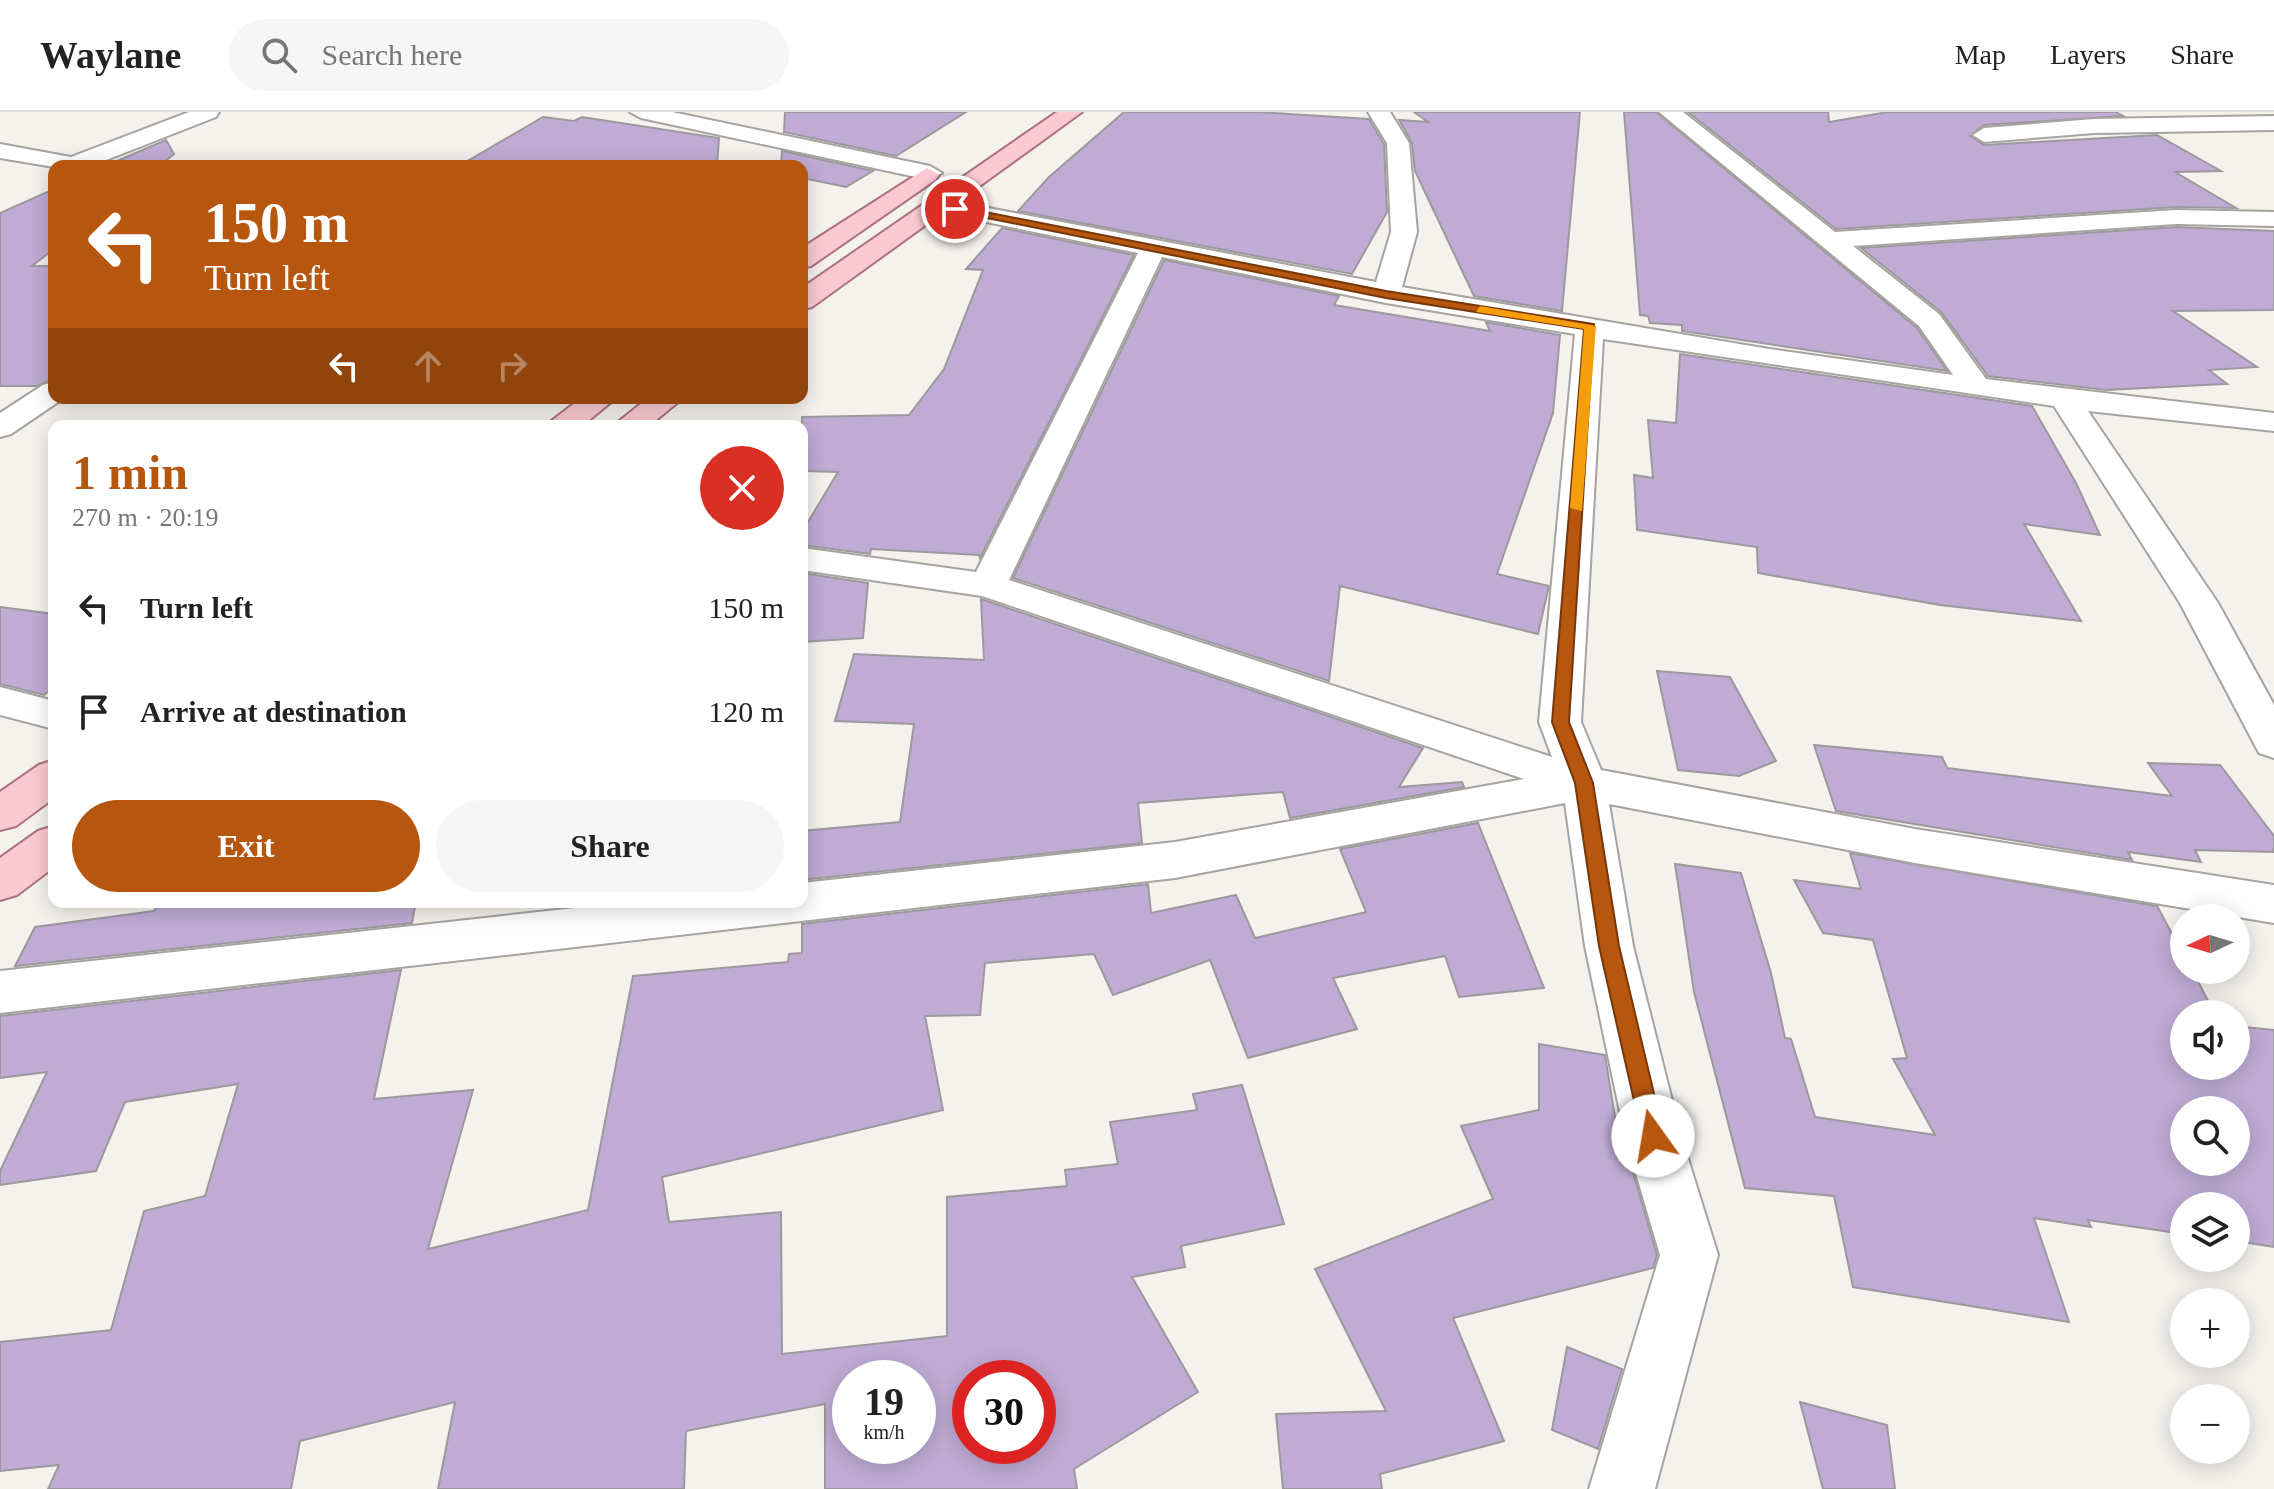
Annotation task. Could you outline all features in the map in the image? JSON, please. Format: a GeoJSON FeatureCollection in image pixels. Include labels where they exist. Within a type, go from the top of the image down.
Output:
{"type":"FeatureCollection","features":[{"type":"Feature","properties":{"kind":"main road"},"geometry":{"type":"LineString","coordinates":[[808,297],[1071,112]]}},
{"type":"Feature","properties":{"kind":"main road"},"geometry":{"type":"LineString","coordinates":[[808,256],[954,158]]}},
{"type":"Feature","properties":{"kind":"main road"},"geometry":{"type":"LineString","coordinates":[[570,420],[592,404]]}},
{"type":"Feature","properties":{"kind":"main road"},"geometry":{"type":"LineString","coordinates":[[637,420],[660,404]]}},
{"type":"Feature","properties":{"kind":"main road"},"geometry":{"type":"LineString","coordinates":[[0,814],[48,780]]}},
{"type":"Feature","properties":{"kind":"main road"},"geometry":{"type":"LineString","coordinates":[[0,882],[48,847]]}},
{"type":"Feature","properties":{"kind":"street"},"geometry":{"type":"LineString","coordinates":[[88,160],[208,112]]}},
{"type":"Feature","properties":{"kind":"street"},"geometry":{"type":"LineString","coordinates":[[641,112],[930,173]]}},
{"type":"Feature","properties":{"kind":"street"},"geometry":{"type":"LineString","coordinates":[[1379,112],[1398,143],[1404,232],[1386,295]]}},
{"type":"Feature","properties":{"kind":"street"},"geometry":{"type":"LineString","coordinates":[[1670,112],[1929,320],[1977,388]]}},
{"type":"Feature","properties":{"kind":"street"},"geometry":{"type":"LineString","coordinates":[[1984,135],[2094,126],[2274,123]]}},
{"type":"Feature","properties":{"kind":"street"},"geometry":{"type":"LineString","coordinates":[[0,151],[56,160]]}},
{"type":"Feature","properties":{"kind":"street"},"geometry":{"type":"LineString","coordinates":[[0,174],[32,154]]}},
{"type":"Feature","properties":{"kind":"street"},"geometry":{"type":"LineString","coordinates":[[936,205],[1154,246],[1386,295],[2067,402],[2274,422]]}},
{"type":"Feature","properties":{"kind":"street"},"geometry":{"type":"LineString","coordinates":[[1828,240],[2176,217],[2274,219]]}},
{"type":"Feature","properties":{"kind":"street"},"geometry":{"type":"LineString","coordinates":[[988,585],[1154,246]]}},
{"type":"Feature","properties":{"kind":"street"},"geometry":{"type":"LineString","coordinates":[[1590,326],[1560,722],[1584,783],[1609,946],[1653,1136],[1689,1255],[1622,1489]]}},
{"type":"Feature","properties":{"kind":"street"},"geometry":{"type":"LineString","coordinates":[[0,399],[47,396]]}},
{"type":"Feature","properties":{"kind":"street"},"geometry":{"type":"LineString","coordinates":[[0,427],[47,396]]}},
{"type":"Feature","properties":{"kind":"street"},"geometry":{"type":"LineString","coordinates":[[2067,402],[2199,603],[2274,743]]}},
{"type":"Feature","properties":{"kind":"street"},"geometry":{"type":"LineString","coordinates":[[808,560],[988,585],[1584,783],[1915,846],[2274,904]]}},
{"type":"Feature","properties":{"kind":"street"},"geometry":{"type":"LineString","coordinates":[[0,701],[48,713]]}},
{"type":"Feature","properties":{"kind":"street"},"geometry":{"type":"LineString","coordinates":[[808,901],[1175,860],[1584,783]]}},
{"type":"Feature","properties":{"kind":"street"},"geometry":{"type":"LineString","coordinates":[[0,992],[748,908]]}},
{"type":"Feature","properties":{"kind":"building"},"geometry":{"type":"Polygon","coordinates":[[[785,112],[966,112],[896,156],[784,132],[785,112]]]}},
{"type":"Feature","properties":{"kind":"building"},"geometry":{"type":"Polygon","coordinates":[[[1124,112],[1258,112],[1369,119],[1384,144],[1387,212],[1352,274],[1018,211],[1049,177],[1124,112]]]}},
{"type":"Feature","properties":{"kind":"building"},"geometry":{"type":"Polygon","coordinates":[[[1414,112],[1580,112],[1562,311],[1474,296],[1415,171],[1412,143],[1399,120],[1428,122],[1414,112]]]}},
{"type":"Feature","properties":{"kind":"building"},"geometry":{"type":"Polygon","coordinates":[[[1624,112],[1656,112],[1917,328],[1947,371],[1682,331],[1682,325],[1650,323],[1648,316],[1640,315],[1624,112]]]}},
{"type":"Feature","properties":{"kind":"building"},"geometry":{"type":"Polygon","coordinates":[[[1688,112],[1828,112],[1829,122],[1888,112],[2116,112],[2123,116],[1984,125],[1970,136],[1984,145],[2157,135],[2221,171],[2175,172],[2236,208],[2176,207],[1836,229],[1688,112]]]}},
{"type":"Feature","properties":{"kind":"building"},"geometry":{"type":"Polygon","coordinates":[[[543,117],[574,121],[582,117],[719,138],[717,160],[469,160],[543,117]]]}},
{"type":"Feature","properties":{"kind":"building"},"geometry":{"type":"Polygon","coordinates":[[[166,140],[174,154],[166,160],[119,160],[166,140]]]}},
{"type":"Feature","properties":{"kind":"building"},"geometry":{"type":"Polygon","coordinates":[[[782,151],[873,171],[846,187],[808,179],[808,160],[781,160],[782,151]]]}},
{"type":"Feature","properties":{"kind":"building"},"geometry":{"type":"Polygon","coordinates":[[[48,192],[48,254],[32,266],[48,266],[48,381],[37,386],[0,386],[0,213],[48,192]]]}},
{"type":"Feature","properties":{"kind":"building"},"geometry":{"type":"Polygon","coordinates":[[[2176,227],[2274,231],[2274,310],[2173,311],[2257,367],[2209,370],[2227,384],[2106,390],[1988,376],[1941,312],[1861,248],[2176,227]]]}},
{"type":"Feature","properties":{"kind":"building"},"geometry":{"type":"Polygon","coordinates":[[[1002,228],[1134,255],[980,558],[979,555],[871,549],[870,554],[808,546],[808,522],[838,472],[808,471],[808,420],[802,420],[802,417],[909,415],[944,369],[983,270],[966,269],[1002,228]]]}},
{"type":"Feature","properties":{"kind":"building"},"geometry":{"type":"Polygon","coordinates":[[[1164,260],[1339,296],[1334,305],[1490,331],[1486,322],[1560,335],[1553,413],[1497,574],[1549,586],[1538,634],[1340,586],[1329,681],[1013,578],[1164,260]]]}},
{"type":"Feature","properties":{"kind":"building"},"geometry":{"type":"Polygon","coordinates":[[[1680,354],[2032,406],[2076,483],[2100,535],[2024,524],[2081,621],[1940,605],[1758,573],[1757,547],[1637,530],[1634,475],[1653,478],[1648,420],[1676,423],[1680,354]]]}},
{"type":"Feature","properties":{"kind":"building"},"geometry":{"type":"Polygon","coordinates":[[[808,574],[868,583],[863,638],[808,642],[808,574]]]}},
{"type":"Feature","properties":{"kind":"building"},"geometry":{"type":"Polygon","coordinates":[[[981,599],[1423,748],[1399,787],[1462,782],[1464,787],[1290,818],[1283,792],[1138,803],[1142,843],[808,879],[808,830],[900,822],[914,724],[835,721],[854,654],[984,660],[981,599]]]}},
{"type":"Feature","properties":{"kind":"building"},"geometry":{"type":"Polygon","coordinates":[[[0,607],[48,613],[48,692],[44,695],[0,684],[0,607]]]}},
{"type":"Feature","properties":{"kind":"building"},"geometry":{"type":"Polygon","coordinates":[[[1657,671],[1730,677],[1776,761],[1739,776],[1678,770],[1657,671]]]}},
{"type":"Feature","properties":{"kind":"building"},"geometry":{"type":"Polygon","coordinates":[[[1814,745],[1942,757],[1947,768],[2172,796],[2148,763],[2220,765],[2274,836],[2274,852],[2195,850],[2201,862],[2128,852],[2132,860],[1836,811],[1814,745]]]}},
{"type":"Feature","properties":{"kind":"building"},"geometry":{"type":"Polygon","coordinates":[[[1478,823],[1544,988],[1459,997],[1445,956],[1333,978],[1357,1029],[1248,1058],[1210,960],[1113,995],[1094,954],[985,963],[980,1015],[925,1016],[943,1110],[662,1177],[669,1222],[781,1212],[782,1354],[947,1336],[947,1197],[1067,1186],[1065,1170],[1118,1164],[1110,1122],[1197,1110],[1193,1094],[1242,1085],[1284,1224],[1181,1246],[1185,1267],[1132,1277],[1198,1392],[1074,1469],[1077,1489],[825,1489],[825,1404],[686,1431],[684,1489],[438,1489],[455,1402],[300,1441],[291,1489],[48,1489],[59,1465],[0,1471],[0,1342],[111,1330],[144,1211],[205,1196],[238,1084],[125,1102],[96,1171],[0,1185],[0,1171],[47,1072],[0,1078],[0,1016],[401,970],[374,1099],[473,1090],[428,1249],[588,1210],[633,976],[788,962],[789,954],[802,953],[802,924],[1148,884],[1151,913],[1236,895],[1255,938],[1366,912],[1340,849],[1478,823]]]}},
{"type":"Feature","properties":{"kind":"building"},"geometry":{"type":"Polygon","coordinates":[[[1850,853],[2157,906],[2170,930],[2170,984],[2199,984],[2208,1000],[2170,1000],[2170,1080],[2250,1080],[2250,1027],[2274,1030],[2274,1247],[2250,1243],[2250,1192],[2170,1192],[2170,1232],[2088,1220],[2091,1227],[2034,1218],[2069,1322],[1853,1287],[1834,1196],[1745,1188],[1694,992],[1675,864],[1741,873],[1771,973],[1785,1038],[1791,1039],[1815,1117],[1935,1135],[1893,1059],[1907,1058],[1873,940],[1823,933],[1794,880],[1861,889],[1850,853]]]}},
{"type":"Feature","properties":{"kind":"building"},"geometry":{"type":"Polygon","coordinates":[[[156,908],[415,908],[412,923],[15,966],[35,927],[154,911],[156,908]]]}},
{"type":"Feature","properties":{"kind":"building"},"geometry":{"type":"Polygon","coordinates":[[[1539,1044],[1605,1055],[1619,1142],[1630,1162],[1657,1255],[1653,1268],[1453,1318],[1504,1441],[1380,1474],[1382,1489],[1283,1489],[1276,1414],[1386,1411],[1315,1269],[1493,1199],[1461,1126],[1539,1110],[1539,1044]]]}},
{"type":"Feature","properties":{"kind":"building"},"geometry":{"type":"Polygon","coordinates":[[[1567,1347],[1622,1369],[1598,1449],[1552,1430],[1567,1347]]]}},
{"type":"Feature","properties":{"kind":"building"},"geometry":{"type":"Polygon","coordinates":[[[1800,1402],[1887,1425],[1895,1489],[1823,1489],[1800,1402]]]}},
{"type":"Feature","properties":{"kind":"slow traffic"},"geometry":{"type":"LineString","coordinates":[[1480,309],[1590,326],[1577,508]]}},
{"type":"Feature","properties":{"kind":"route"},"geometry":{"type":"LineString","coordinates":[[955,209],[1154,246],[1386,295],[1590,326],[1560,722],[1584,783],[1609,946],[1653,1136]]}}]}
